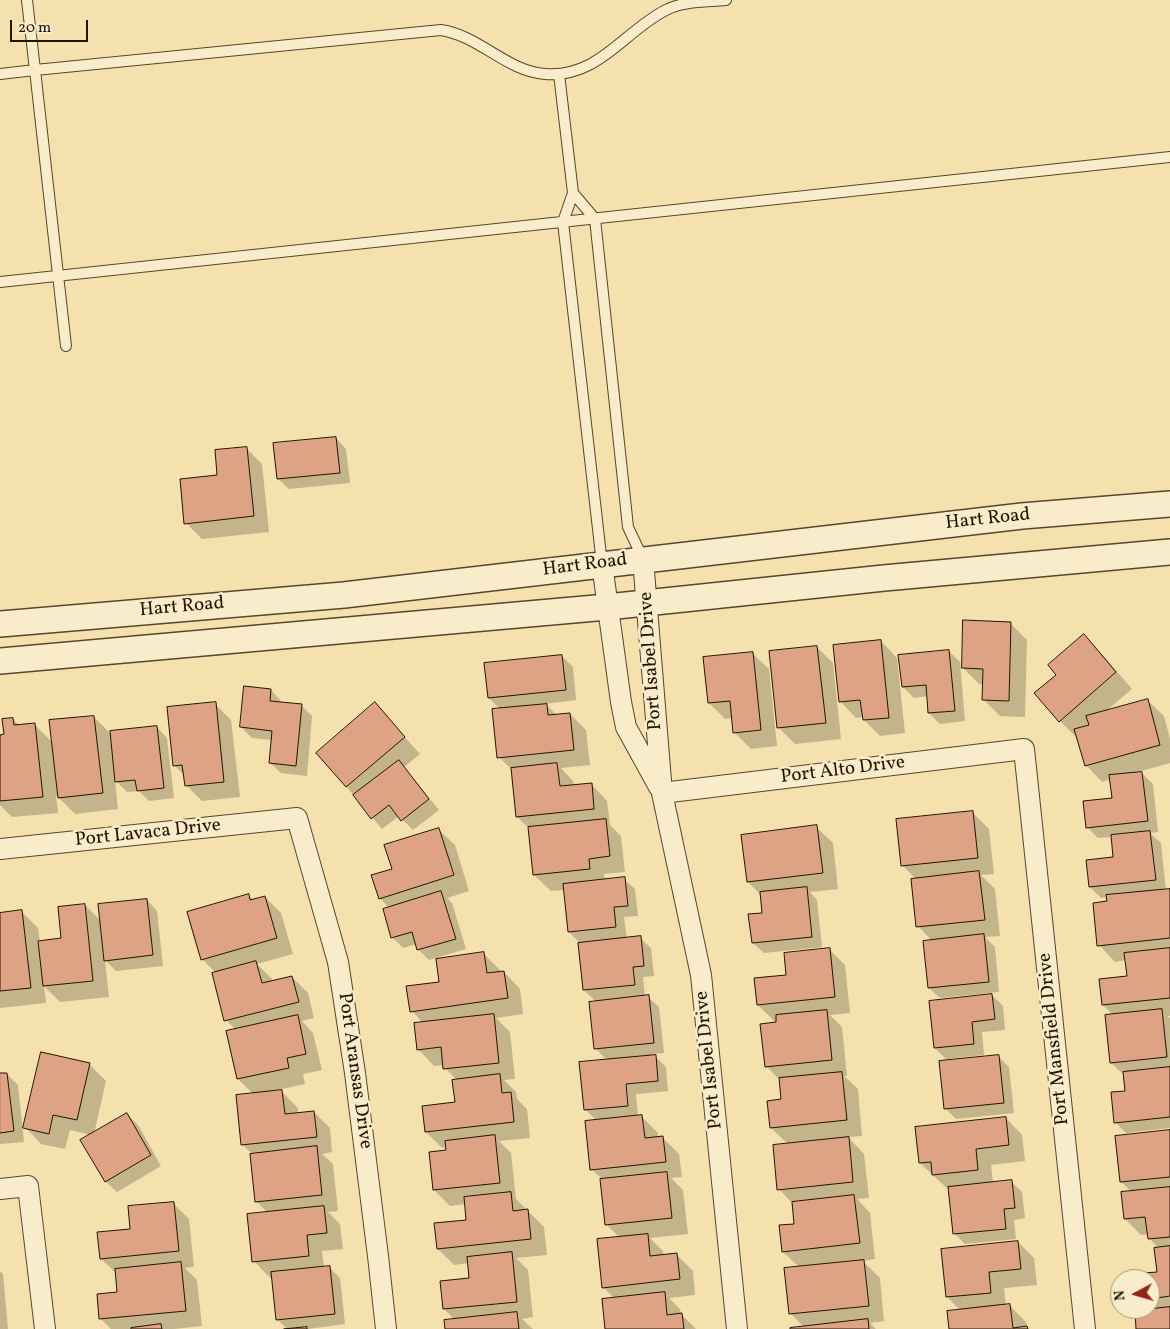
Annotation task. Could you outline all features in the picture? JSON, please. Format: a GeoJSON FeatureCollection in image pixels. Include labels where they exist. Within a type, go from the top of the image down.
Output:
{"type":"FeatureCollection","features":[{"type":"Feature","properties":{"kind":"street","name":"Hart Road"},"geometry":{"type":"LineString","coordinates":[[0,624],[344,595],[1022,516],[1170,504]]}},
{"type":"Feature","properties":{"kind":"street","name":"Hart Road"},"geometry":{"type":"LineString","coordinates":[[0,661],[607,607],[884,578],[1170,552]]}},
{"type":"Feature","properties":{"kind":"street","name":"Port Isabel Drive"},"geometry":{"type":"LineString","coordinates":[[644,559],[662,793],[701,975],[737,1329]]}},
{"type":"Feature","properties":{"kind":"street","name":"Port Isabel Drive"},"geometry":{"type":"LineString","coordinates":[[602,564],[626,727],[662,793]]}},
{"type":"Feature","properties":{"kind":"street","name":"Port Alto Drive"},"geometry":{"type":"LineString","coordinates":[[662,793],[1024,749]]}},
{"type":"Feature","properties":{"kind":"street","name":"Port Mansfield Drive"},"geometry":{"type":"LineString","coordinates":[[1024,749],[1085,1329]]}},
{"type":"Feature","properties":{"kind":"street","name":"Port Lavaca Drive"},"geometry":{"type":"LineString","coordinates":[[0,849],[297,818]]}},
{"type":"Feature","properties":{"kind":"street","name":"Port Aransas Drive"},"geometry":{"type":"LineString","coordinates":[[297,818],[338,962],[355,1073],[386,1329]]}},
{"type":"Feature","properties":{"kind":"street"},"geometry":{"type":"LineString","coordinates":[[0,1189],[28,1186],[45,1329]]}},
{"type":"Feature","properties":{"kind":"lane"},"geometry":{"type":"LineString","coordinates":[[27,0],[66,346]]}},
{"type":"Feature","properties":{"kind":"lane"},"geometry":{"type":"LineString","coordinates":[[0,74],[441,30],[465,36],[502,58],[533,72],[559,74],[572,72],[599,60],[648,20],[668,8],[726,0]]}},
{"type":"Feature","properties":{"kind":"lane"},"geometry":{"type":"LineString","coordinates":[[559,74],[573,193],[562,222],[602,564]]}},
{"type":"Feature","properties":{"kind":"lane"},"geometry":{"type":"LineString","coordinates":[[0,282],[1170,157]]}},
{"type":"Feature","properties":{"kind":"lane"},"geometry":{"type":"LineString","coordinates":[[573,193],[595,219],[628,527],[644,559]]}},
{"type":"Feature","properties":{"kind":"building"},"geometry":{"type":"Polygon","coordinates":[[[336,437],[340,473],[277,479],[273,443],[336,437]]]}},
{"type":"Feature","properties":{"kind":"building"},"geometry":{"type":"Polygon","coordinates":[[[247,447],[254,516],[184,524],[180,479],[217,475],[215,450],[247,447]]]}},
{"type":"Feature","properties":{"kind":"building"},"geometry":{"type":"Polygon","coordinates":[[[963,620],[1011,622],[1009,701],[982,700],[983,669],[962,668],[963,620]]]}},
{"type":"Feature","properties":{"kind":"building"},"geometry":{"type":"Polygon","coordinates":[[[1084,634],[1116,672],[1059,722],[1034,693],[1056,675],[1048,665],[1084,634]]]}},
{"type":"Feature","properties":{"kind":"building"},"geometry":{"type":"Polygon","coordinates":[[[881,640],[889,718],[863,720],[860,700],[839,702],[833,645],[881,640]]]}},
{"type":"Feature","properties":{"kind":"building"},"geometry":{"type":"Polygon","coordinates":[[[817,646],[826,723],[777,728],[769,651],[817,646]]]}},
{"type":"Feature","properties":{"kind":"building"},"geometry":{"type":"Polygon","coordinates":[[[949,650],[955,711],[928,713],[926,685],[902,687],[898,655],[949,650]]]}},
{"type":"Feature","properties":{"kind":"building"},"geometry":{"type":"Polygon","coordinates":[[[753,652],[761,730],[733,733],[730,701],[708,703],[703,657],[753,652]]]}},
{"type":"Feature","properties":{"kind":"building"},"geometry":{"type":"Polygon","coordinates":[[[562,655],[566,690],[488,698],[484,663],[562,655]]]}},
{"type":"Feature","properties":{"kind":"building"},"geometry":{"type":"Polygon","coordinates":[[[244,686],[271,689],[270,701],[302,704],[296,766],[269,763],[272,731],[240,727],[244,686]]]}},
{"type":"Feature","properties":{"kind":"building"},"geometry":{"type":"Polygon","coordinates":[[[1148,699],[1160,745],[1085,766],[1074,729],[1089,725],[1086,716],[1148,699]]]}},
{"type":"Feature","properties":{"kind":"building"},"geometry":{"type":"Polygon","coordinates":[[[216,702],[224,782],[185,786],[182,765],[173,766],[167,707],[216,702]]]}},
{"type":"Feature","properties":{"kind":"building"},"geometry":{"type":"Polygon","coordinates":[[[375,702],[405,737],[346,787],[316,753],[375,702]]]}},
{"type":"Feature","properties":{"kind":"building"},"geometry":{"type":"Polygon","coordinates":[[[547,704],[548,715],[570,713],[574,750],[497,758],[492,709],[547,704]]]}},
{"type":"Feature","properties":{"kind":"building"},"geometry":{"type":"Polygon","coordinates":[[[94,716],[103,793],[58,798],[49,720],[94,716]]]}},
{"type":"Feature","properties":{"kind":"building"},"geometry":{"type":"Polygon","coordinates":[[[13,718],[14,725],[35,723],[43,797],[0,801],[0,735],[4,734],[2,719],[13,718]]]}},
{"type":"Feature","properties":{"kind":"building"},"geometry":{"type":"Polygon","coordinates":[[[157,726],[164,788],[137,791],[135,780],[115,782],[110,731],[157,726]]]}},
{"type":"Feature","properties":{"kind":"building"},"geometry":{"type":"Polygon","coordinates":[[[399,760],[429,799],[401,821],[389,805],[371,819],[353,795],[399,760]]]}},
{"type":"Feature","properties":{"kind":"building"},"geometry":{"type":"Polygon","coordinates":[[[557,763],[560,786],[592,783],[594,809],[516,817],[511,768],[557,763]]]}},
{"type":"Feature","properties":{"kind":"building"},"geometry":{"type":"Polygon","coordinates":[[[1142,772],[1148,821],[1086,828],[1083,801],[1112,798],[1109,775],[1142,772]]]}},
{"type":"Feature","properties":{"kind":"building"},"geometry":{"type":"Polygon","coordinates":[[[973,811],[978,858],[901,866],[896,819],[973,811]]]}},
{"type":"Feature","properties":{"kind":"building"},"geometry":{"type":"Polygon","coordinates":[[[606,819],[610,856],[589,859],[590,869],[533,875],[528,827],[606,819]]]}},
{"type":"Feature","properties":{"kind":"building"},"geometry":{"type":"Polygon","coordinates":[[[817,825],[823,873],[747,882],[741,835],[817,825]]]}},
{"type":"Feature","properties":{"kind":"building"},"geometry":{"type":"Polygon","coordinates":[[[439,828],[454,875],[379,899],[371,875],[392,869],[384,845],[439,828]]]}},
{"type":"Feature","properties":{"kind":"building"},"geometry":{"type":"Polygon","coordinates":[[[1150,831],[1156,880],[1089,887],[1086,860],[1113,857],[1111,835],[1150,831]]]}},
{"type":"Feature","properties":{"kind":"building"},"geometry":{"type":"Polygon","coordinates":[[[979,871],[985,920],[916,927],[911,879],[979,871]]]}},
{"type":"Feature","properties":{"kind":"building"},"geometry":{"type":"Polygon","coordinates":[[[625,877],[628,906],[614,907],[616,927],[568,932],[563,884],[625,877]]]}},
{"type":"Feature","properties":{"kind":"building"},"geometry":{"type":"Polygon","coordinates":[[[807,887],[812,937],[752,943],[748,914],[762,913],[760,892],[807,887]]]}},
{"type":"Feature","properties":{"kind":"building"},"geometry":{"type":"Polygon","coordinates":[[[1170,889],[1170,938],[1097,946],[1093,903],[1107,901],[1106,895],[1170,889]]]}},
{"type":"Feature","properties":{"kind":"building"},"geometry":{"type":"Polygon","coordinates":[[[441,891],[456,939],[417,950],[412,932],[391,938],[383,909],[441,891]]]}},
{"type":"Feature","properties":{"kind":"building"},"geometry":{"type":"Polygon","coordinates":[[[249,894],[250,900],[265,896],[277,938],[201,960],[187,912],[249,894]]]}},
{"type":"Feature","properties":{"kind":"building"},"geometry":{"type":"Polygon","coordinates":[[[147,899],[153,955],[104,961],[98,904],[147,899]]]}},
{"type":"Feature","properties":{"kind":"building"},"geometry":{"type":"Polygon","coordinates":[[[85,904],[93,981],[43,986],[38,941],[61,938],[58,907],[85,904]]]}},
{"type":"Feature","properties":{"kind":"building"},"geometry":{"type":"Polygon","coordinates":[[[22,910],[31,988],[0,991],[0,913],[22,910]]]}},
{"type":"Feature","properties":{"kind":"building"},"geometry":{"type":"Polygon","coordinates":[[[984,934],[989,982],[928,988],[923,941],[984,934]]]}},
{"type":"Feature","properties":{"kind":"building"},"geometry":{"type":"Polygon","coordinates":[[[641,936],[644,966],[633,967],[635,985],[583,990],[578,943],[641,936]]]}},
{"type":"Feature","properties":{"kind":"building"},"geometry":{"type":"Polygon","coordinates":[[[830,948],[835,997],[757,1005],[754,978],[786,975],[784,953],[830,948]]]}},
{"type":"Feature","properties":{"kind":"building"},"geometry":{"type":"Polygon","coordinates":[[[1170,948],[1170,998],[1102,1005],[1099,979],[1127,976],[1124,953],[1170,948]]]}},
{"type":"Feature","properties":{"kind":"building"},"geometry":{"type":"Polygon","coordinates":[[[484,952],[487,973],[504,971],[508,998],[410,1012],[406,986],[439,982],[436,959],[484,952]]]}},
{"type":"Feature","properties":{"kind":"building"},"geometry":{"type":"Polygon","coordinates":[[[256,961],[262,983],[292,976],[299,1002],[224,1021],[212,973],[256,961]]]}},
{"type":"Feature","properties":{"kind":"building"},"geometry":{"type":"Polygon","coordinates":[[[992,994],[995,1019],[972,1022],[974,1044],[934,1048],[929,1001],[992,994]]]}},
{"type":"Feature","properties":{"kind":"building"},"geometry":{"type":"Polygon","coordinates":[[[649,995],[654,1043],[594,1049],[589,1002],[649,995]]]}},
{"type":"Feature","properties":{"kind":"building"},"geometry":{"type":"Polygon","coordinates":[[[1162,1009],[1167,1057],[1110,1063],[1105,1015],[1162,1009]]]}},
{"type":"Feature","properties":{"kind":"building"},"geometry":{"type":"Polygon","coordinates":[[[827,1010],[832,1060],[765,1067],[760,1024],[776,1022],[776,1015],[827,1010]]]}},
{"type":"Feature","properties":{"kind":"building"},"geometry":{"type":"Polygon","coordinates":[[[494,1014],[499,1063],[443,1069],[441,1047],[417,1050],[414,1023],[494,1014]]]}},
{"type":"Feature","properties":{"kind":"building"},"geometry":{"type":"Polygon","coordinates":[[[298,1015],[306,1054],[287,1058],[289,1068],[237,1079],[226,1031],[298,1015]]]}},
{"type":"Feature","properties":{"kind":"building"},"geometry":{"type":"Polygon","coordinates":[[[41,1052],[90,1063],[77,1120],[53,1115],[49,1134],[23,1128],[41,1052]]]}},
{"type":"Feature","properties":{"kind":"building"},"geometry":{"type":"Polygon","coordinates":[[[656,1055],[658,1081],[626,1084],[628,1106],[584,1110],[579,1062],[656,1055]]]}},
{"type":"Feature","properties":{"kind":"building"},"geometry":{"type":"Polygon","coordinates":[[[999,1055],[1004,1103],[944,1109],[939,1061],[999,1055]]]}},
{"type":"Feature","properties":{"kind":"building"},"geometry":{"type":"Polygon","coordinates":[[[1170,1067],[1170,1117],[1114,1123],[1111,1092],[1125,1091],[1123,1072],[1170,1067]]]}},
{"type":"Feature","properties":{"kind":"building"},"geometry":{"type":"Polygon","coordinates":[[[842,1072],[847,1120],[770,1128],[767,1101],[781,1099],[779,1078],[842,1072]]]}},
{"type":"Feature","properties":{"kind":"building"},"geometry":{"type":"Polygon","coordinates":[[[0,1073],[7,1073],[14,1131],[0,1133],[0,1073]]]}},
{"type":"Feature","properties":{"kind":"building"},"geometry":{"type":"Polygon","coordinates":[[[500,1074],[502,1093],[511,1092],[514,1122],[425,1132],[422,1106],[455,1102],[452,1080],[500,1074]]]}},
{"type":"Feature","properties":{"kind":"building"},"geometry":{"type":"Polygon","coordinates":[[[282,1090],[285,1114],[314,1111],[317,1137],[241,1145],[236,1095],[282,1090]]]}},
{"type":"Feature","properties":{"kind":"building"},"geometry":{"type":"Polygon","coordinates":[[[127,1113],[151,1155],[105,1182],[80,1140],[127,1113]]]}},
{"type":"Feature","properties":{"kind":"building"},"geometry":{"type":"Polygon","coordinates":[[[642,1115],[645,1138],[663,1136],[666,1162],[590,1170],[585,1121],[642,1115]]]}},
{"type":"Feature","properties":{"kind":"building"},"geometry":{"type":"Polygon","coordinates":[[[1006,1117],[1009,1145],[976,1149],[978,1170],[932,1175],[931,1162],[919,1163],[915,1127],[1006,1117]]]}},
{"type":"Feature","properties":{"kind":"building"},"geometry":{"type":"Polygon","coordinates":[[[1170,1130],[1170,1177],[1120,1182],[1115,1136],[1170,1130]]]}},
{"type":"Feature","properties":{"kind":"building"},"geometry":{"type":"Polygon","coordinates":[[[495,1135],[500,1183],[433,1190],[429,1152],[446,1150],[445,1141],[495,1135]]]}},
{"type":"Feature","properties":{"kind":"building"},"geometry":{"type":"Polygon","coordinates":[[[849,1137],[853,1182],[777,1190],[773,1145],[849,1137]]]}},
{"type":"Feature","properties":{"kind":"building"},"geometry":{"type":"Polygon","coordinates":[[[317,1146],[322,1195],[255,1202],[250,1154],[317,1146]]]}},
{"type":"Feature","properties":{"kind":"building"},"geometry":{"type":"Polygon","coordinates":[[[667,1172],[672,1218],[605,1225],[600,1179],[667,1172]]]}},
{"type":"Feature","properties":{"kind":"building"},"geometry":{"type":"Polygon","coordinates":[[[1012,1180],[1015,1208],[1004,1209],[1006,1229],[953,1234],[948,1187],[1012,1180]]]}},
{"type":"Feature","properties":{"kind":"building"},"geometry":{"type":"Polygon","coordinates":[[[1170,1187],[1170,1237],[1148,1239],[1145,1217],[1124,1219],[1121,1192],[1170,1187]]]}},
{"type":"Feature","properties":{"kind":"building"},"geometry":{"type":"Polygon","coordinates":[[[511,1192],[513,1211],[528,1209],[531,1239],[437,1249],[434,1223],[466,1220],[464,1197],[511,1192]]]}},
{"type":"Feature","properties":{"kind":"building"},"geometry":{"type":"Polygon","coordinates":[[[854,1195],[860,1243],[782,1252],[779,1225],[794,1224],[792,1202],[854,1195]]]}},
{"type":"Feature","properties":{"kind":"building"},"geometry":{"type":"Polygon","coordinates":[[[174,1202],[179,1251],[100,1259],[97,1232],[130,1229],[128,1206],[174,1202]]]}},
{"type":"Feature","properties":{"kind":"building"},"geometry":{"type":"Polygon","coordinates":[[[324,1206],[327,1233],[307,1235],[309,1256],[252,1262],[247,1214],[324,1206]]]}},
{"type":"Feature","properties":{"kind":"building"},"geometry":{"type":"Polygon","coordinates":[[[648,1234],[650,1256],[677,1253],[680,1279],[602,1288],[597,1239],[648,1234]]]}},
{"type":"Feature","properties":{"kind":"building"},"geometry":{"type":"Polygon","coordinates":[[[1018,1241],[1021,1269],[989,1272],[991,1293],[946,1297],[941,1249],[1018,1241]]]}},
{"type":"Feature","properties":{"kind":"building"},"geometry":{"type":"Polygon","coordinates":[[[1170,1246],[1170,1296],[1160,1298],[1160,1269],[1157,1269],[1154,1248],[1170,1246]]]}},
{"type":"Feature","properties":{"kind":"building"},"geometry":{"type":"Polygon","coordinates":[[[512,1252],[517,1302],[443,1309],[440,1281],[469,1278],[467,1257],[512,1252]]]}},
{"type":"Feature","properties":{"kind":"building"},"geometry":{"type":"Polygon","coordinates":[[[864,1260],[869,1306],[789,1314],[784,1268],[864,1260]]]}},
{"type":"Feature","properties":{"kind":"building"},"geometry":{"type":"Polygon","coordinates":[[[181,1262],[186,1311],[99,1319],[97,1294],[117,1292],[115,1269],[181,1262]]]}},
{"type":"Feature","properties":{"kind":"building"},"geometry":{"type":"Polygon","coordinates":[[[330,1266],[335,1314],[276,1320],[271,1272],[330,1266]]]}},
{"type":"Feature","properties":{"kind":"building"},"geometry":{"type":"Polygon","coordinates":[[[665,1292],[667,1315],[682,1313],[684,1329],[605,1329],[602,1299],[665,1292]]]}},
{"type":"Feature","properties":{"kind":"building"},"geometry":{"type":"Polygon","coordinates":[[[1010,1304],[1013,1328],[1027,1326],[1028,1329],[949,1329],[947,1311],[1010,1304]]]}},
{"type":"Feature","properties":{"kind":"building"},"geometry":{"type":"Polygon","coordinates":[[[1170,1307],[1170,1329],[1136,1329],[1135,1319],[1160,1319],[1160,1308],[1170,1307]]]}},
{"type":"Feature","properties":{"kind":"building"},"geometry":{"type":"Polygon","coordinates":[[[517,1312],[519,1329],[445,1329],[444,1320],[517,1312]]]}},
{"type":"Feature","properties":{"kind":"building"},"geometry":{"type":"Polygon","coordinates":[[[868,1319],[869,1329],[790,1329],[790,1328],[868,1319]]]}},
{"type":"Feature","properties":{"kind":"building"},"geometry":{"type":"Polygon","coordinates":[[[161,1324],[162,1329],[131,1329],[131,1328],[161,1324]]]}},
{"type":"Feature","properties":{"kind":"building"},"geometry":{"type":"Polygon","coordinates":[[[307,1327],[307,1329],[284,1329],[307,1327]]]}}]}
